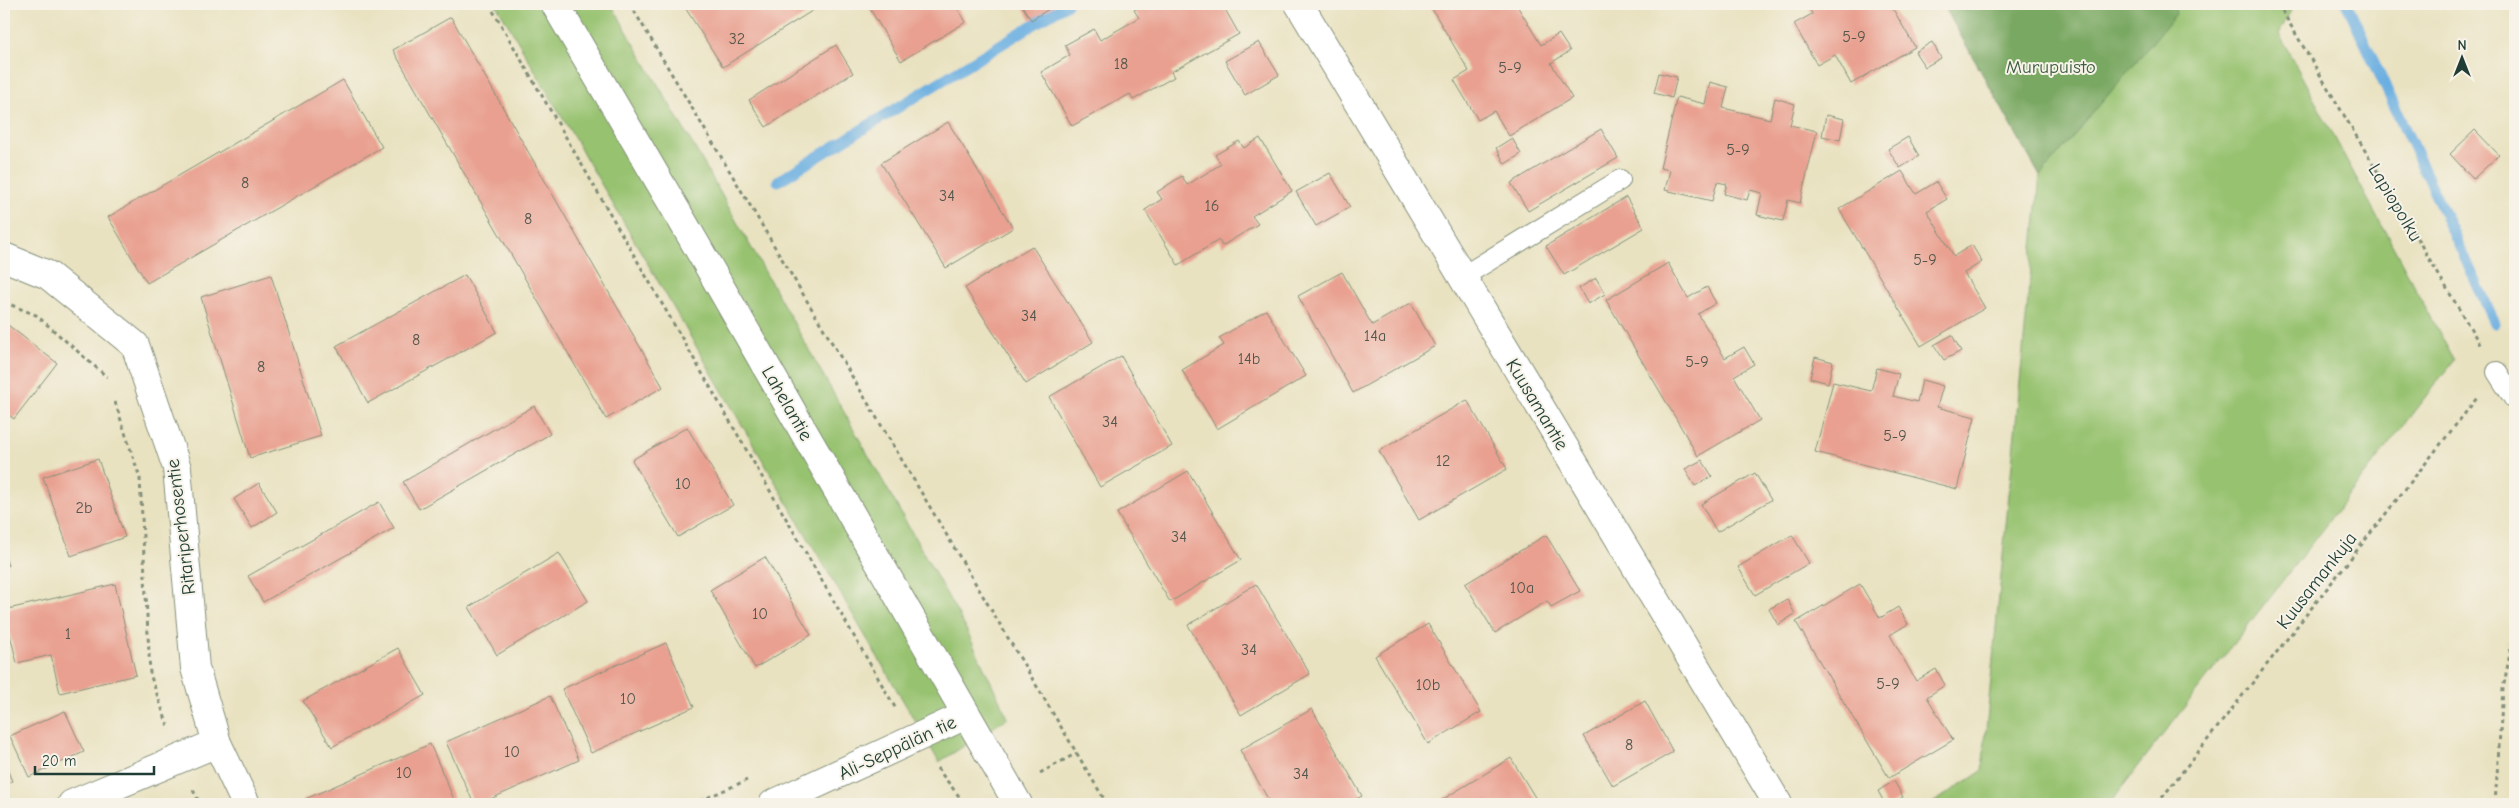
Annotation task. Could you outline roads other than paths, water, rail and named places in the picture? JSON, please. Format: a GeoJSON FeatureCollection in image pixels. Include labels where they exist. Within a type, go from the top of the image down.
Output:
{"type":"FeatureCollection","features":[{"type":"Feature","properties":{"kind":"street","name":"Lahelantie"},"geometry":{"type":"LineString","coordinates":[[555,4],[693,239],[1018,804]]}},
{"type":"Feature","properties":{"kind":"street","name":"Kuusamantie"},"geometry":{"type":"LineString","coordinates":[[1299,4],[1778,804]]}},
{"type":"Feature","properties":{"kind":"street","name":"Ritariperhosentie"},"geometry":{"type":"LineString","coordinates":[[4,258],[48,275],[135,345],[177,468],[195,668],[217,743],[246,804]]}},
{"type":"Feature","properties":{"kind":"street","name":"Ali-Seppälän tie"},"geometry":{"type":"LineString","coordinates":[[773,804],[916,740],[966,715]]}},
{"type":"Feature","properties":{"kind":"street"},"geometry":{"type":"LineString","coordinates":[[72,804],[179,757],[217,743]]}},
{"type":"Feature","properties":{"kind":"lane"},"geometry":{"type":"LineString","coordinates":[[1462,277],[1620,180]]}},
{"type":"Feature","properties":{"kind":"lane"},"geometry":{"type":"LineString","coordinates":[[2497,372],[2515,400]]}},
{"type":"Feature","properties":{"kind":"waterway"},"geometry":{"type":"LineString","coordinates":[[778,181],[1067,4]]}},
{"type":"Feature","properties":{"kind":"waterway"},"geometry":{"type":"LineString","coordinates":[[2347,4],[2495,323]]}},
{"type":"Feature","properties":{"kind":"park label","name":"Murupuisto"},"geometry":{"type":"Point","coordinates":[2051,66]}}]}
